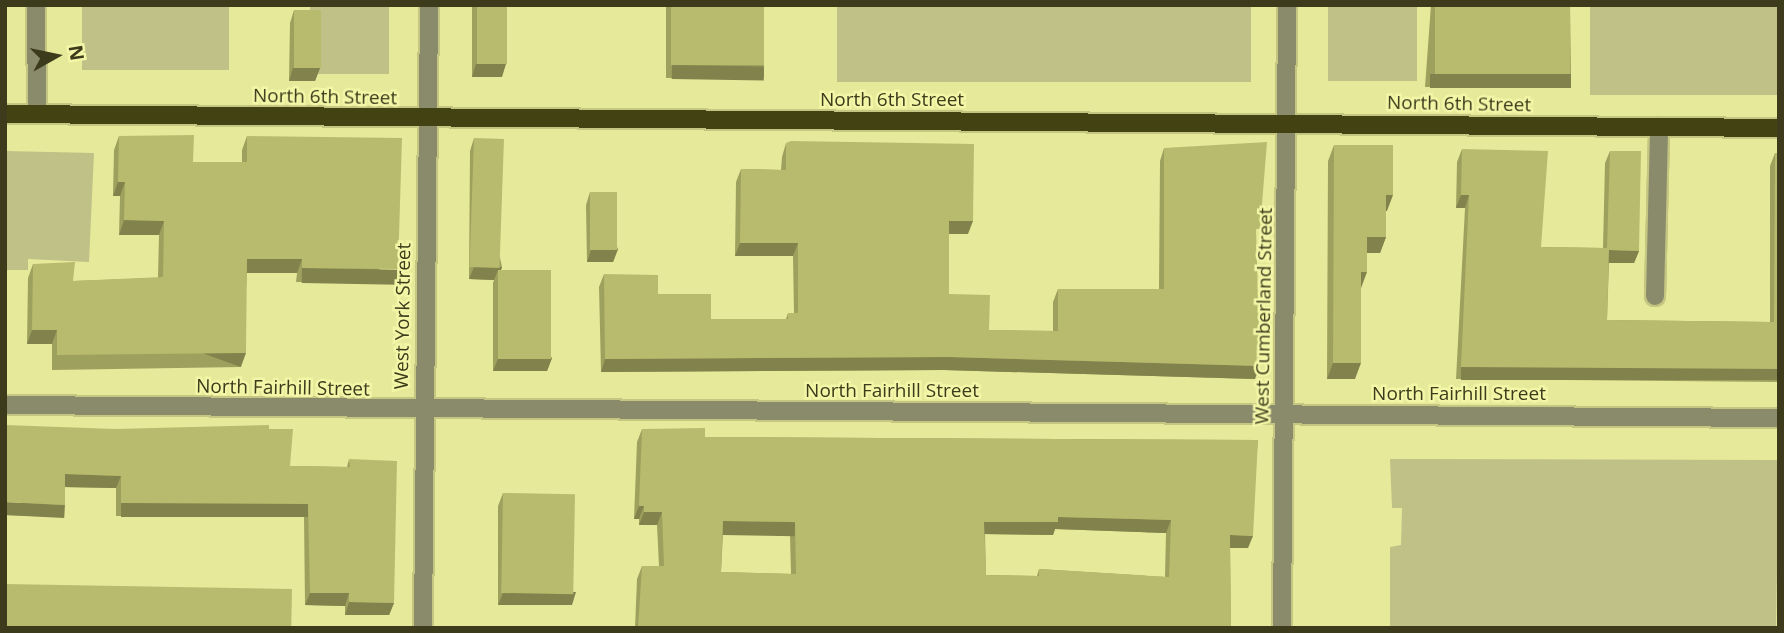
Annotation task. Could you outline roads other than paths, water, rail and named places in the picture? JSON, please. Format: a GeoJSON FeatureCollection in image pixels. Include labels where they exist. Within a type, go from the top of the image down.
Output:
{"type":"FeatureCollection","features":[{"type":"Feature","properties":{"kind":"main road","name":"North 6th Street"},"geometry":{"type":"LineString","coordinates":[[5,114],[1779,128]]}},
{"type":"Feature","properties":{"kind":"street"},"geometry":{"type":"LineString","coordinates":[[36,5],[37,114]]}},
{"type":"Feature","properties":{"kind":"street","name":"West York Street"},"geometry":{"type":"LineString","coordinates":[[423,628],[429,5]]}},
{"type":"Feature","properties":{"kind":"street","name":"West Cumberland Street"},"geometry":{"type":"LineString","coordinates":[[1282,628],[1287,5]]}},
{"type":"Feature","properties":{"kind":"street"},"geometry":{"type":"LineString","coordinates":[[1655,296],[1659,127]]}},
{"type":"Feature","properties":{"kind":"street","name":"North Fairhill Street"},"geometry":{"type":"LineString","coordinates":[[5,405],[1779,418]]}}]}
